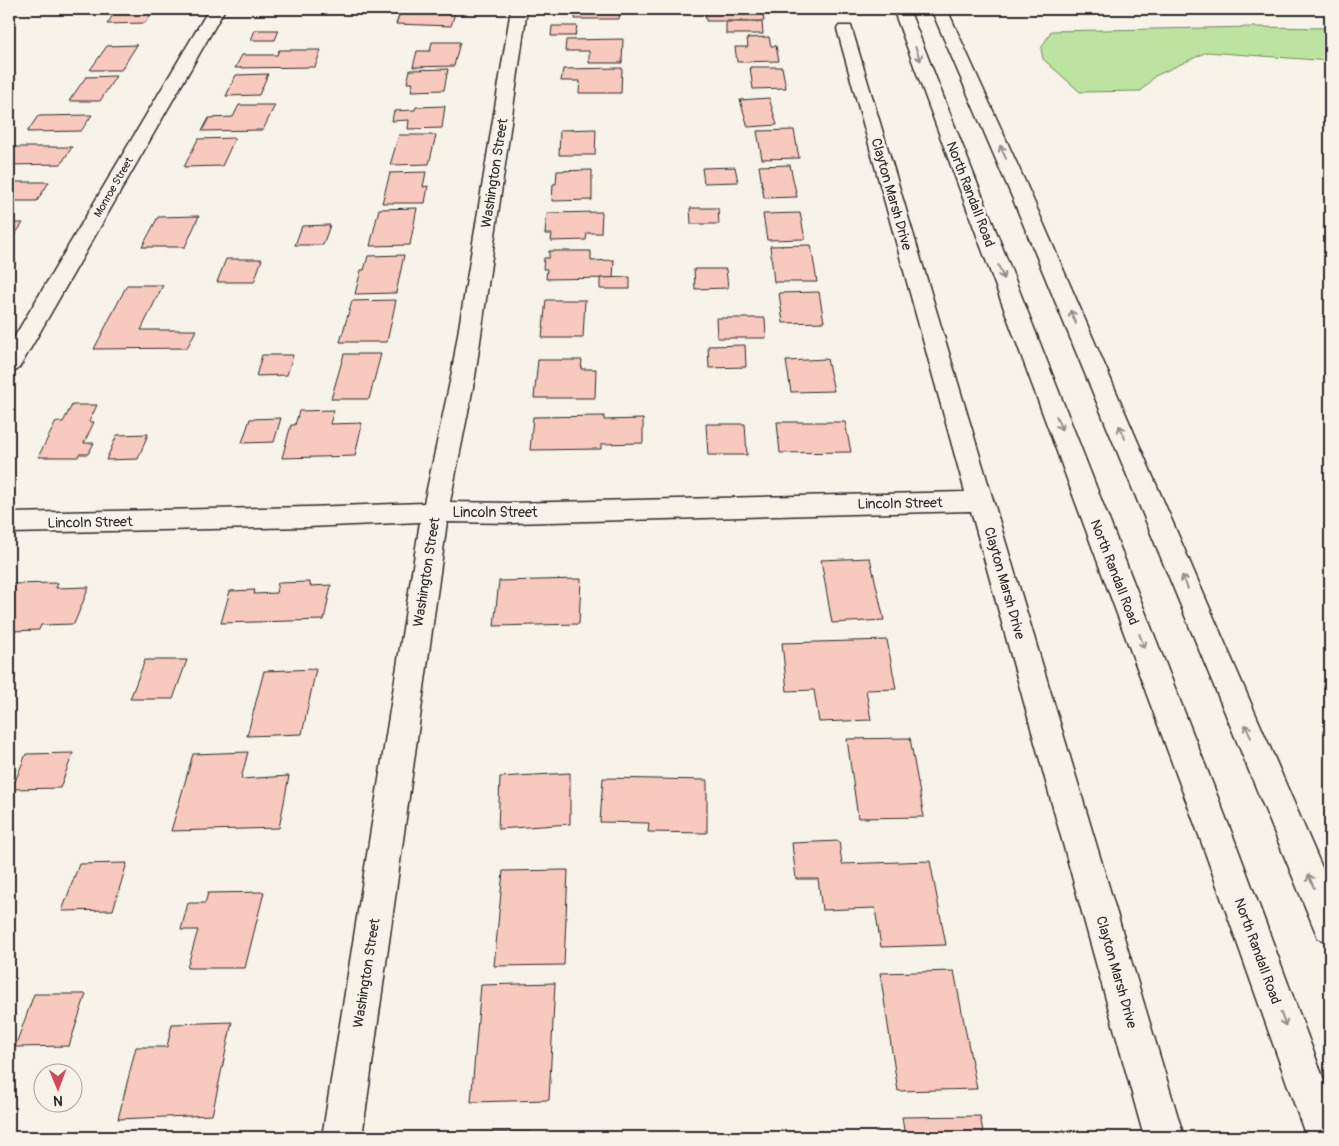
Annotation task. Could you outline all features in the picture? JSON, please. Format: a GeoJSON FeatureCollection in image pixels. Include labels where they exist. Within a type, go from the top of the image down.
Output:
{"type":"FeatureCollection","features":[{"type":"Feature","properties":{"kind":"street","name":"Monroe Street"},"geometry":{"type":"LineString","coordinates":[[9,365],[217,9]]}},
{"type":"Feature","properties":{"kind":"street","name":"Washington Street"},"geometry":{"type":"LineString","coordinates":[[342,1137],[435,512],[463,377],[519,9]]}},
{"type":"Feature","properties":{"kind":"street","name":"North Randall Road"},"geometry":{"type":"LineString","coordinates":[[901,9],[1221,851],[1326,1137]]}},
{"type":"Feature","properties":{"kind":"street"},"geometry":{"type":"LineString","coordinates":[[939,9],[1022,197],[1330,926]]}},
{"type":"Feature","properties":{"kind":"street","name":"Clayton Marsh Drive"},"geometry":{"type":"LineString","coordinates":[[845,29],[1164,1137]]}},
{"type":"Feature","properties":{"kind":"street","name":"Lincoln Street"},"geometry":{"type":"LineString","coordinates":[[9,523],[981,501]]}},
{"type":"Feature","properties":{"kind":"green space"},"geometry":{"type":"Polygon","coordinates":[[[1254,27],[1330,28],[1330,61],[1207,52],[1155,76],[1141,91],[1080,92],[1043,59],[1041,49],[1051,31],[1254,27]]]}},
{"type":"Feature","properties":{"kind":"building"},"geometry":{"type":"Polygon","coordinates":[[[117,9],[155,9],[145,23],[107,24],[117,9]]]}},
{"type":"Feature","properties":{"kind":"building"},"geometry":{"type":"Polygon","coordinates":[[[576,9],[620,9],[619,19],[575,19],[576,9]]]}},
{"type":"Feature","properties":{"kind":"building"},"geometry":{"type":"Polygon","coordinates":[[[705,9],[762,9],[764,21],[706,21],[705,9]]]}},
{"type":"Feature","properties":{"kind":"building"},"geometry":{"type":"Polygon","coordinates":[[[401,10],[456,10],[451,26],[396,24],[401,10]]]}},
{"type":"Feature","properties":{"kind":"building"},"geometry":{"type":"Polygon","coordinates":[[[726,22],[762,22],[763,34],[726,34],[726,22]]]}},
{"type":"Feature","properties":{"kind":"building"},"geometry":{"type":"Polygon","coordinates":[[[552,26],[577,26],[575,36],[551,36],[552,26]]]}},
{"type":"Feature","properties":{"kind":"building"},"geometry":{"type":"Polygon","coordinates":[[[255,30],[279,30],[275,40],[251,40],[255,30]]]}},
{"type":"Feature","properties":{"kind":"building"},"geometry":{"type":"Polygon","coordinates":[[[769,37],[771,46],[776,46],[779,61],[737,62],[735,47],[748,47],[747,38],[769,37]]]}},
{"type":"Feature","properties":{"kind":"building"},"geometry":{"type":"Polygon","coordinates":[[[623,39],[622,63],[589,63],[589,51],[565,51],[566,40],[623,39]]]}},
{"type":"Feature","properties":{"kind":"building"},"geometry":{"type":"Polygon","coordinates":[[[432,42],[460,42],[454,66],[413,67],[417,51],[430,51],[432,42]]]}},
{"type":"Feature","properties":{"kind":"building"},"geometry":{"type":"Polygon","coordinates":[[[137,45],[121,70],[90,70],[107,46],[137,45]]]}},
{"type":"Feature","properties":{"kind":"building"},"geometry":{"type":"Polygon","coordinates":[[[279,50],[321,50],[315,67],[235,68],[242,55],[277,55],[279,50]]]}},
{"type":"Feature","properties":{"kind":"building"},"geometry":{"type":"Polygon","coordinates":[[[750,67],[782,67],[786,88],[753,89],[750,67]]]}},
{"type":"Feature","properties":{"kind":"building"},"geometry":{"type":"Polygon","coordinates":[[[622,68],[621,93],[579,93],[580,81],[561,81],[563,69],[622,68]]]}},
{"type":"Feature","properties":{"kind":"building"},"geometry":{"type":"Polygon","coordinates":[[[448,69],[444,90],[411,91],[413,83],[407,83],[410,70],[448,69]]]}},
{"type":"Feature","properties":{"kind":"building"},"geometry":{"type":"Polygon","coordinates":[[[268,74],[259,95],[226,96],[236,75],[268,74]]]}},
{"type":"Feature","properties":{"kind":"building"},"geometry":{"type":"Polygon","coordinates":[[[116,76],[100,101],[69,101],[86,77],[116,76]]]}},
{"type":"Feature","properties":{"kind":"building"},"geometry":{"type":"Polygon","coordinates":[[[769,98],[777,125],[748,127],[740,100],[769,98]]]}},
{"type":"Feature","properties":{"kind":"building"},"geometry":{"type":"Polygon","coordinates":[[[239,105],[275,105],[263,130],[202,131],[209,118],[233,117],[239,105]]]}},
{"type":"Feature","properties":{"kind":"building"},"geometry":{"type":"Polygon","coordinates":[[[445,106],[442,128],[408,129],[409,120],[392,121],[394,111],[415,110],[416,107],[445,106]]]}},
{"type":"Feature","properties":{"kind":"building"},"geometry":{"type":"Polygon","coordinates":[[[92,115],[81,131],[27,132],[38,116],[92,115]]]}},
{"type":"Feature","properties":{"kind":"building"},"geometry":{"type":"Polygon","coordinates":[[[596,129],[595,155],[559,155],[560,130],[596,129]]]}},
{"type":"Feature","properties":{"kind":"building"},"geometry":{"type":"Polygon","coordinates":[[[794,130],[799,158],[762,159],[757,131],[794,130]]]}},
{"type":"Feature","properties":{"kind":"building"},"geometry":{"type":"Polygon","coordinates":[[[399,135],[436,135],[429,164],[390,165],[399,135]]]}},
{"type":"Feature","properties":{"kind":"building"},"geometry":{"type":"Polygon","coordinates":[[[235,138],[222,166],[184,167],[198,139],[235,138]]]}},
{"type":"Feature","properties":{"kind":"building"},"geometry":{"type":"Polygon","coordinates":[[[14,147],[72,147],[61,164],[9,165],[9,155],[14,147]]]}},
{"type":"Feature","properties":{"kind":"building"},"geometry":{"type":"Polygon","coordinates":[[[790,165],[797,197],[764,198],[759,166],[790,165]]]}},
{"type":"Feature","properties":{"kind":"building"},"geometry":{"type":"Polygon","coordinates":[[[735,167],[738,182],[704,183],[702,168],[735,167]]]}},
{"type":"Feature","properties":{"kind":"building"},"geometry":{"type":"Polygon","coordinates":[[[592,170],[592,200],[552,201],[553,184],[556,184],[557,171],[592,170]]]}},
{"type":"Feature","properties":{"kind":"building"},"geometry":{"type":"Polygon","coordinates":[[[426,172],[423,187],[428,186],[425,203],[382,203],[390,173],[426,172]]]}},
{"type":"Feature","properties":{"kind":"building"},"geometry":{"type":"Polygon","coordinates":[[[9,182],[49,182],[37,201],[9,201],[9,182]]]}},
{"type":"Feature","properties":{"kind":"building"},"geometry":{"type":"Polygon","coordinates":[[[417,208],[410,245],[370,246],[379,209],[417,208]]]}},
{"type":"Feature","properties":{"kind":"building"},"geometry":{"type":"Polygon","coordinates":[[[690,208],[718,208],[719,224],[691,224],[690,208]]]}},
{"type":"Feature","properties":{"kind":"building"},"geometry":{"type":"Polygon","coordinates":[[[602,212],[601,233],[587,233],[586,240],[551,241],[552,234],[545,234],[547,213],[602,212]]]}},
{"type":"Feature","properties":{"kind":"building"},"geometry":{"type":"Polygon","coordinates":[[[800,213],[805,239],[767,240],[763,214],[800,213]]]}},
{"type":"Feature","properties":{"kind":"building"},"geometry":{"type":"Polygon","coordinates":[[[199,216],[185,247],[142,247],[158,217],[199,216]]]}},
{"type":"Feature","properties":{"kind":"building"},"geometry":{"type":"Polygon","coordinates":[[[9,223],[23,223],[9,243],[9,223]]]}},
{"type":"Feature","properties":{"kind":"building"},"geometry":{"type":"Polygon","coordinates":[[[330,225],[323,245],[295,245],[302,226],[330,225]]]}},
{"type":"Feature","properties":{"kind":"building"},"geometry":{"type":"Polygon","coordinates":[[[811,245],[817,282],[774,282],[770,246],[811,245]]]}},
{"type":"Feature","properties":{"kind":"building"},"geometry":{"type":"Polygon","coordinates":[[[549,251],[591,251],[591,261],[614,260],[613,278],[546,279],[547,269],[543,269],[544,258],[549,258],[549,251]]]}},
{"type":"Feature","properties":{"kind":"building"},"geometry":{"type":"Polygon","coordinates":[[[404,255],[396,293],[355,294],[361,270],[364,270],[368,256],[404,255]]]}},
{"type":"Feature","properties":{"kind":"building"},"geometry":{"type":"Polygon","coordinates":[[[226,259],[262,259],[254,282],[217,282],[226,259]]]}},
{"type":"Feature","properties":{"kind":"building"},"geometry":{"type":"Polygon","coordinates":[[[694,269],[726,269],[728,288],[695,289],[694,269]]]}},
{"type":"Feature","properties":{"kind":"building"},"geometry":{"type":"Polygon","coordinates":[[[630,277],[630,289],[600,289],[600,278],[630,277]]]}},
{"type":"Feature","properties":{"kind":"building"},"geometry":{"type":"Polygon","coordinates":[[[127,285],[163,285],[141,330],[196,330],[187,348],[94,349],[127,285]]]}},
{"type":"Feature","properties":{"kind":"building"},"geometry":{"type":"Polygon","coordinates":[[[819,292],[824,322],[783,323],[779,293],[819,292]]]}},
{"type":"Feature","properties":{"kind":"building"},"geometry":{"type":"Polygon","coordinates":[[[396,300],[387,342],[340,342],[352,301],[396,300]]]}},
{"type":"Feature","properties":{"kind":"building"},"geometry":{"type":"Polygon","coordinates":[[[546,300],[585,300],[583,338],[542,338],[546,300]]]}},
{"type":"Feature","properties":{"kind":"building"},"geometry":{"type":"Polygon","coordinates":[[[716,318],[765,318],[766,338],[717,338],[716,318]]]}},
{"type":"Feature","properties":{"kind":"building"},"geometry":{"type":"Polygon","coordinates":[[[745,345],[746,367],[709,368],[708,346],[745,345]]]}},
{"type":"Feature","properties":{"kind":"building"},"geometry":{"type":"Polygon","coordinates":[[[344,354],[381,354],[369,399],[331,399],[344,354]]]}},
{"type":"Feature","properties":{"kind":"building"},"geometry":{"type":"Polygon","coordinates":[[[262,355],[293,355],[287,375],[256,376],[262,355]]]}},
{"type":"Feature","properties":{"kind":"building"},"geometry":{"type":"Polygon","coordinates":[[[827,359],[834,391],[791,392],[786,361],[827,359]]]}},
{"type":"Feature","properties":{"kind":"building"},"geometry":{"type":"Polygon","coordinates":[[[538,360],[582,360],[581,369],[596,369],[595,398],[534,398],[538,360]]]}},
{"type":"Feature","properties":{"kind":"building"},"geometry":{"type":"Polygon","coordinates":[[[72,405],[97,405],[89,422],[94,422],[84,443],[94,443],[88,454],[79,454],[78,457],[38,457],[56,422],[63,422],[72,405]]]}},
{"type":"Feature","properties":{"kind":"building"},"geometry":{"type":"Polygon","coordinates":[[[334,410],[330,424],[362,423],[355,456],[282,458],[291,425],[295,425],[299,411],[334,410]]]}},
{"type":"Feature","properties":{"kind":"building"},"geometry":{"type":"Polygon","coordinates":[[[604,416],[604,420],[643,419],[643,443],[601,444],[601,449],[530,450],[533,417],[604,416]]]}},
{"type":"Feature","properties":{"kind":"building"},"geometry":{"type":"Polygon","coordinates":[[[281,418],[274,442],[242,443],[250,419],[281,418]]]}},
{"type":"Feature","properties":{"kind":"building"},"geometry":{"type":"Polygon","coordinates":[[[777,422],[845,422],[851,452],[780,453],[777,422]]]}},
{"type":"Feature","properties":{"kind":"building"},"geometry":{"type":"Polygon","coordinates":[[[706,424],[745,424],[747,455],[708,455],[706,424]]]}},
{"type":"Feature","properties":{"kind":"building"},"geometry":{"type":"Polygon","coordinates":[[[148,434],[138,459],[106,460],[117,435],[148,434]]]}},
{"type":"Feature","properties":{"kind":"building"},"geometry":{"type":"Polygon","coordinates":[[[870,558],[884,620],[832,623],[821,560],[870,558]]]}},
{"type":"Feature","properties":{"kind":"building"},"geometry":{"type":"Polygon","coordinates":[[[581,579],[579,624],[494,626],[499,581],[581,579]]]}},
{"type":"Feature","properties":{"kind":"building"},"geometry":{"type":"Polygon","coordinates":[[[310,582],[310,586],[331,585],[324,620],[221,623],[230,591],[255,590],[254,594],[276,593],[278,583],[310,582]]]}},
{"type":"Feature","properties":{"kind":"building"},"geometry":{"type":"Polygon","coordinates":[[[58,583],[56,588],[89,587],[74,624],[41,625],[39,630],[9,631],[9,584],[58,583]]]}},
{"type":"Feature","properties":{"kind":"building"},"geometry":{"type":"Polygon","coordinates":[[[887,640],[896,689],[866,690],[871,720],[819,722],[814,690],[787,691],[782,643],[887,640]]]}},
{"type":"Feature","properties":{"kind":"building"},"geometry":{"type":"Polygon","coordinates":[[[145,660],[187,660],[173,699],[130,699],[145,660]]]}},
{"type":"Feature","properties":{"kind":"building"},"geometry":{"type":"Polygon","coordinates":[[[316,669],[302,734],[247,736],[264,671],[316,669]]]}},
{"type":"Feature","properties":{"kind":"building"},"geometry":{"type":"Polygon","coordinates":[[[910,738],[924,817],[858,818],[847,739],[910,738]]]}},
{"type":"Feature","properties":{"kind":"building"},"geometry":{"type":"Polygon","coordinates":[[[248,752],[241,779],[289,776],[279,828],[171,831],[193,754],[248,752]]]}},
{"type":"Feature","properties":{"kind":"building"},"geometry":{"type":"Polygon","coordinates":[[[73,753],[60,788],[12,789],[26,754],[73,753]]]}},
{"type":"Feature","properties":{"kind":"building"},"geometry":{"type":"Polygon","coordinates":[[[570,773],[570,824],[498,829],[500,777],[570,773]]]}},
{"type":"Feature","properties":{"kind":"building"},"geometry":{"type":"Polygon","coordinates":[[[603,778],[707,780],[707,833],[648,832],[649,823],[600,822],[603,778]]]}},
{"type":"Feature","properties":{"kind":"building"},"geometry":{"type":"Polygon","coordinates":[[[839,841],[842,864],[930,861],[946,945],[881,947],[875,908],[822,910],[818,879],[796,879],[792,843],[839,841]]]}},
{"type":"Feature","properties":{"kind":"building"},"geometry":{"type":"Polygon","coordinates":[[[127,863],[113,910],[62,911],[79,864],[127,863]]]}},
{"type":"Feature","properties":{"kind":"building"},"geometry":{"type":"Polygon","coordinates":[[[568,870],[564,965],[494,966],[503,871],[568,870]]]}},
{"type":"Feature","properties":{"kind":"building"},"geometry":{"type":"Polygon","coordinates":[[[264,892],[245,968],[187,968],[198,930],[181,930],[188,903],[205,903],[208,893],[264,892]]]}},
{"type":"Feature","properties":{"kind":"building"},"geometry":{"type":"Polygon","coordinates":[[[954,971],[977,1089],[898,1091],[880,973],[954,971]]]}},
{"type":"Feature","properties":{"kind":"building"},"geometry":{"type":"Polygon","coordinates":[[[555,983],[549,1100],[471,1102],[481,985],[555,983]]]}},
{"type":"Feature","properties":{"kind":"building"},"geometry":{"type":"Polygon","coordinates":[[[34,994],[86,994],[69,1046],[15,1047],[34,994]]]}},
{"type":"Feature","properties":{"kind":"building"},"geometry":{"type":"Polygon","coordinates":[[[232,1022],[212,1115],[118,1119],[136,1047],[167,1047],[172,1024],[232,1022]]]}},
{"type":"Feature","properties":{"kind":"building"},"geometry":{"type":"Polygon","coordinates":[[[980,1116],[984,1137],[905,1137],[902,1117],[980,1116]]]}},
{"type":"Feature","properties":{"kind":"building"},"geometry":{"type":"Polygon","coordinates":[[[531,1132],[531,1137],[466,1137],[466,1133],[531,1132]]]}}]}
